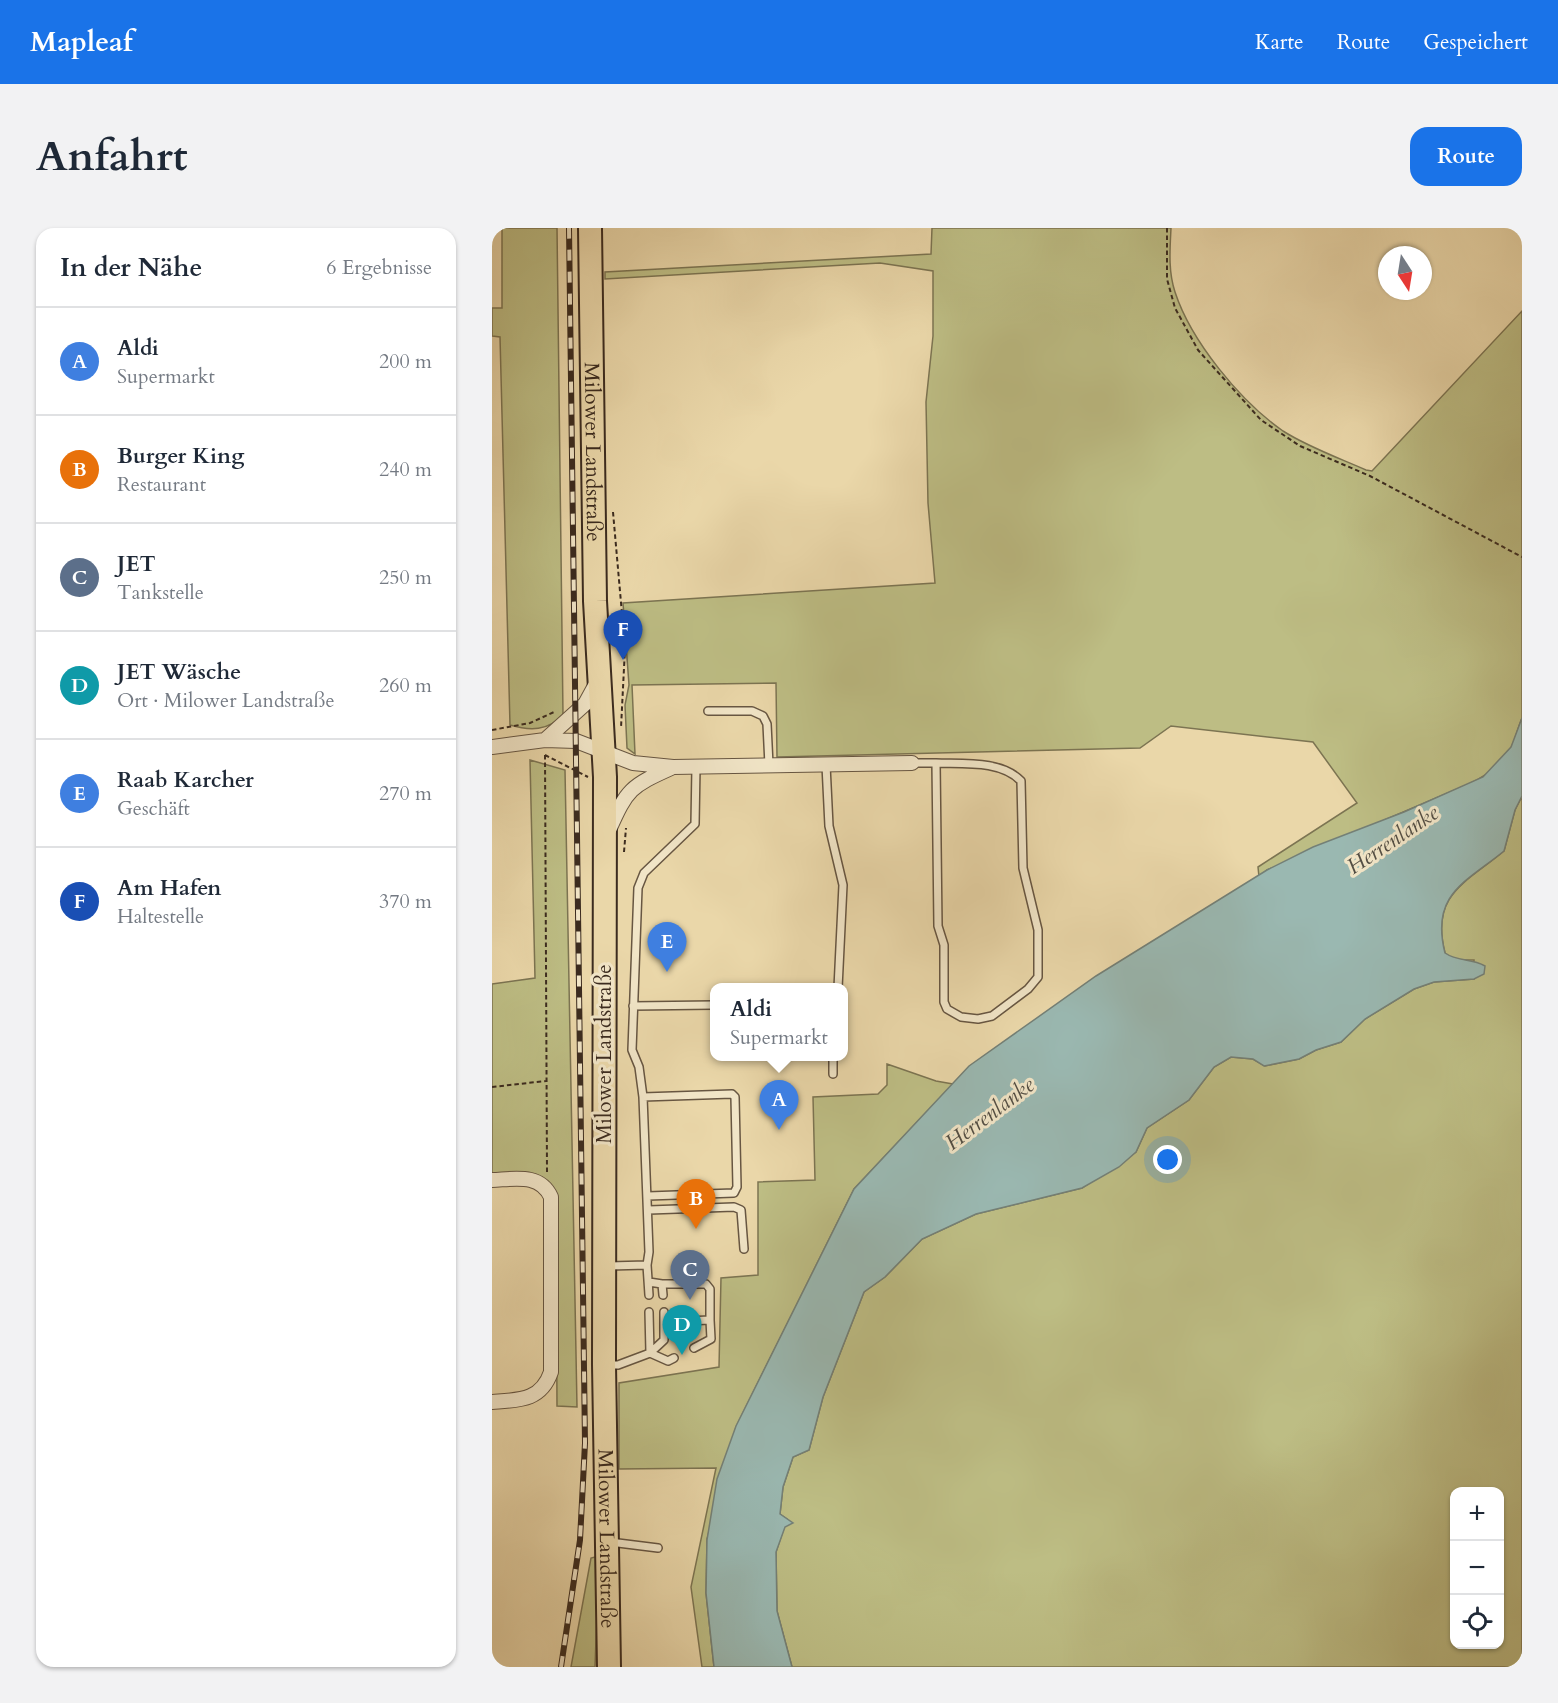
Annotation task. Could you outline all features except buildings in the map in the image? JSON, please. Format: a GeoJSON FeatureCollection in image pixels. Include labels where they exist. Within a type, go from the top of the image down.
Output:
{"type":"FeatureCollection","features":[{"type":"Feature","properties":{"kind":"main road","name":"Milower Landstraße"},"geometry":{"type":"LineString","coordinates":[[590,228],[595,601],[605,777],[604,1365],[609,1667]]}},
{"type":"Feature","properties":{"kind":"street"},"geometry":{"type":"LineString","coordinates":[[545,740],[585,704],[600,676]]}},
{"type":"Feature","properties":{"kind":"street"},"geometry":{"type":"LineString","coordinates":[[492,747],[545,740],[576,741],[633,763],[673,767],[912,763]]}},
{"type":"Feature","properties":{"kind":"street","name":"Milower Landstraße"},"geometry":{"type":"LineString","coordinates":[[604,843],[620,805],[636,784],[673,767]]}},
{"type":"Feature","properties":{"kind":"street"},"geometry":{"type":"LineString","coordinates":[[492,1180],[530,1179],[541,1182],[551,1197],[551,1372],[542,1390],[524,1400],[492,1402]]}},
{"type":"Feature","properties":{"kind":"lane"},"geometry":{"type":"LineString","coordinates":[[708,711],[752,711],[763,716],[767,724],[769,765]]}},
{"type":"Feature","properties":{"kind":"lane"},"geometry":{"type":"LineString","coordinates":[[912,763],[936,763],[979,764],[1012,772],[1021,781],[1023,868],[1038,930],[1038,977],[1028,989],[992,1016],[978,1019],[961,1017],[947,1009],[944,1002],[944,945],[938,926],[936,763]]}},
{"type":"Feature","properties":{"kind":"lane"},"geometry":{"type":"LineString","coordinates":[[826,765],[829,826],[843,885],[838,983]]}},
{"type":"Feature","properties":{"kind":"lane","name":"Milower Landstraße"},"geometry":{"type":"LineString","coordinates":[[648,1295],[649,1282],[646,1265],[650,1242],[643,1097],[639,1067],[632,1050],[638,888],[644,873],[695,824],[696,767]]}},
{"type":"Feature","properties":{"kind":"lane"},"geometry":{"type":"LineString","coordinates":[[633,1006],[710,1005]]}},
{"type":"Feature","properties":{"kind":"lane"},"geometry":{"type":"LineString","coordinates":[[833,1061],[833,1074]]}},
{"type":"Feature","properties":{"kind":"lane","name":"Milower Landstraße"},"geometry":{"type":"LineString","coordinates":[[643,1097],[732,1094],[735,1097],[737,1187],[734,1193],[648,1196]]}},
{"type":"Feature","properties":{"kind":"lane"},"geometry":{"type":"LineString","coordinates":[[649,1210],[734,1207],[741,1210],[743,1216],[744,1249]]}},
{"type":"Feature","properties":{"kind":"lane"},"geometry":{"type":"LineString","coordinates":[[604,1266],[646,1265]]}},
{"type":"Feature","properties":{"kind":"lane"},"geometry":{"type":"LineString","coordinates":[[649,1282],[706,1284],[710,1289],[711,1339],[694,1348]]}},
{"type":"Feature","properties":{"kind":"lane"},"geometry":{"type":"LineString","coordinates":[[662,1284],[663,1295]]}},
{"type":"Feature","properties":{"kind":"lane"},"geometry":{"type":"LineString","coordinates":[[649,1312],[650,1353]]}},
{"type":"Feature","properties":{"kind":"lane"},"geometry":{"type":"LineString","coordinates":[[604,1365],[618,1365],[650,1353],[664,1340],[664,1312]]}},
{"type":"Feature","properties":{"kind":"lane"},"geometry":{"type":"LineString","coordinates":[[664,1322],[710,1320]]}},
{"type":"Feature","properties":{"kind":"lane"},"geometry":{"type":"LineString","coordinates":[[650,1353],[668,1361],[674,1358]]}},
{"type":"Feature","properties":{"kind":"lane"},"geometry":{"type":"LineString","coordinates":[[607,1542],[658,1548]]}},
{"type":"Feature","properties":{"kind":"path"},"geometry":{"type":"LineString","coordinates":[[1167,228],[1167,279],[1175,308],[1198,350],[1261,420],[1300,446],[1370,476],[1522,557]]}},
{"type":"Feature","properties":{"kind":"path"},"geometry":{"type":"LineString","coordinates":[[545,740],[547,1189]]}},
{"type":"Feature","properties":{"kind":"path"},"geometry":{"type":"LineString","coordinates":[[545,755],[589,777],[605,777]]}},
{"type":"Feature","properties":{"kind":"path"},"geometry":{"type":"LineString","coordinates":[[492,1087],[546,1081]]}},
{"type":"Feature","properties":{"kind":"green space"},"geometry":{"type":"Polygon","coordinates":[[[502,228],[557,228],[563,715],[545,727],[532,729],[510,725],[500,337],[492,336],[492,308],[502,308],[502,228]]]}},
{"type":"Feature","properties":{"kind":"green space"},"geometry":{"type":"Polygon","coordinates":[[[932,228],[1171,228],[1170,268],[1175,292],[1182,311],[1219,369],[1250,404],[1283,431],[1324,452],[1372,471],[1522,311],[1522,718],[1512,746],[1499,763],[1488,773],[1469,784],[1267,870],[1259,877],[1258,867],[1357,803],[1313,742],[1171,726],[1140,748],[777,757],[776,683],[632,685],[635,754],[627,748],[625,705],[629,685],[623,603],[935,583],[928,503],[926,402],[933,336],[933,271],[880,263],[605,279],[605,272],[931,254],[932,228]]]}},
{"type":"Feature","properties":{"kind":"green space"},"geometry":{"type":"Polygon","coordinates":[[[530,760],[565,770],[577,1407],[557,1406],[556,1200],[550,1185],[542,1177],[492,1176],[492,984],[535,978],[530,760]]]}},
{"type":"Feature","properties":{"kind":"green space"},"geometry":{"type":"Polygon","coordinates":[[[1522,796],[1522,1667],[792,1667],[777,1611],[776,1552],[787,1519],[780,1514],[783,1487],[793,1457],[809,1450],[823,1397],[864,1292],[885,1277],[922,1239],[976,1214],[1082,1188],[1136,1152],[1147,1128],[1189,1100],[1214,1067],[1231,1057],[1253,1059],[1265,1066],[1299,1059],[1316,1050],[1341,1042],[1365,1019],[1414,989],[1434,982],[1474,979],[1474,960],[1454,960],[1445,953],[1442,933],[1443,917],[1447,903],[1455,892],[1504,851],[1515,810],[1522,796]]]}},
{"type":"Feature","properties":{"kind":"green space"},"geometry":{"type":"Polygon","coordinates":[[[887,1064],[936,1081],[953,1084],[854,1189],[736,1427],[707,1539],[706,1593],[714,1667],[702,1667],[691,1587],[716,1468],[619,1469],[619,1383],[719,1367],[721,1278],[758,1275],[758,1182],[815,1180],[813,1097],[878,1094],[887,1085],[887,1064]]]}},
{"type":"Feature","properties":{"kind":"green space"},"geometry":{"type":"Polygon","coordinates":[[[599,1556],[595,1667],[571,1667],[591,1558],[599,1556]]]}},
{"type":"Feature","properties":{"kind":"water","name":"Herrenlanke"},"geometry":{"type":"Polygon","coordinates":[[[1522,718],[1522,796],[1515,810],[1504,851],[1465,881],[1447,903],[1443,917],[1442,933],[1445,953],[1485,966],[1484,974],[1474,979],[1434,982],[1414,989],[1365,1019],[1341,1042],[1316,1050],[1299,1059],[1264,1066],[1253,1059],[1231,1057],[1214,1067],[1189,1100],[1147,1128],[1136,1152],[1119,1167],[1082,1188],[976,1214],[922,1239],[885,1277],[864,1292],[823,1397],[809,1450],[793,1457],[783,1487],[780,1514],[793,1523],[785,1527],[776,1552],[777,1611],[792,1667],[714,1667],[706,1593],[707,1540],[717,1479],[736,1426],[854,1189],[969,1066],[1096,976],[1267,870],[1313,847],[1404,812],[1483,777],[1511,747],[1522,718]]]}},
{"type":"Feature","properties":{"kind":"railway"},"geometry":{"type":"LineString","coordinates":[[561,1667],[580,1540],[585,1443],[569,228]]}},
{"type":"Feature","properties":{"kind":"place","name":"Am Hafen"},"geometry":{"type":"Point","coordinates":[623,660]}},
{"type":"Feature","properties":{"kind":"place","name":"Raab Karcher"},"geometry":{"type":"Point","coordinates":[667,972]}},
{"type":"Feature","properties":{"kind":"place","name":"Aldi"},"geometry":{"type":"Point","coordinates":[779,1130]}},
{"type":"Feature","properties":{"kind":"place","name":"Burger King"},"geometry":{"type":"Point","coordinates":[696,1229]}},
{"type":"Feature","properties":{"kind":"place","name":"JET"},"geometry":{"type":"Point","coordinates":[690,1300]}},
{"type":"Feature","properties":{"kind":"place","name":"JET Wäsche"},"geometry":{"type":"Point","coordinates":[682,1355]}}]}
